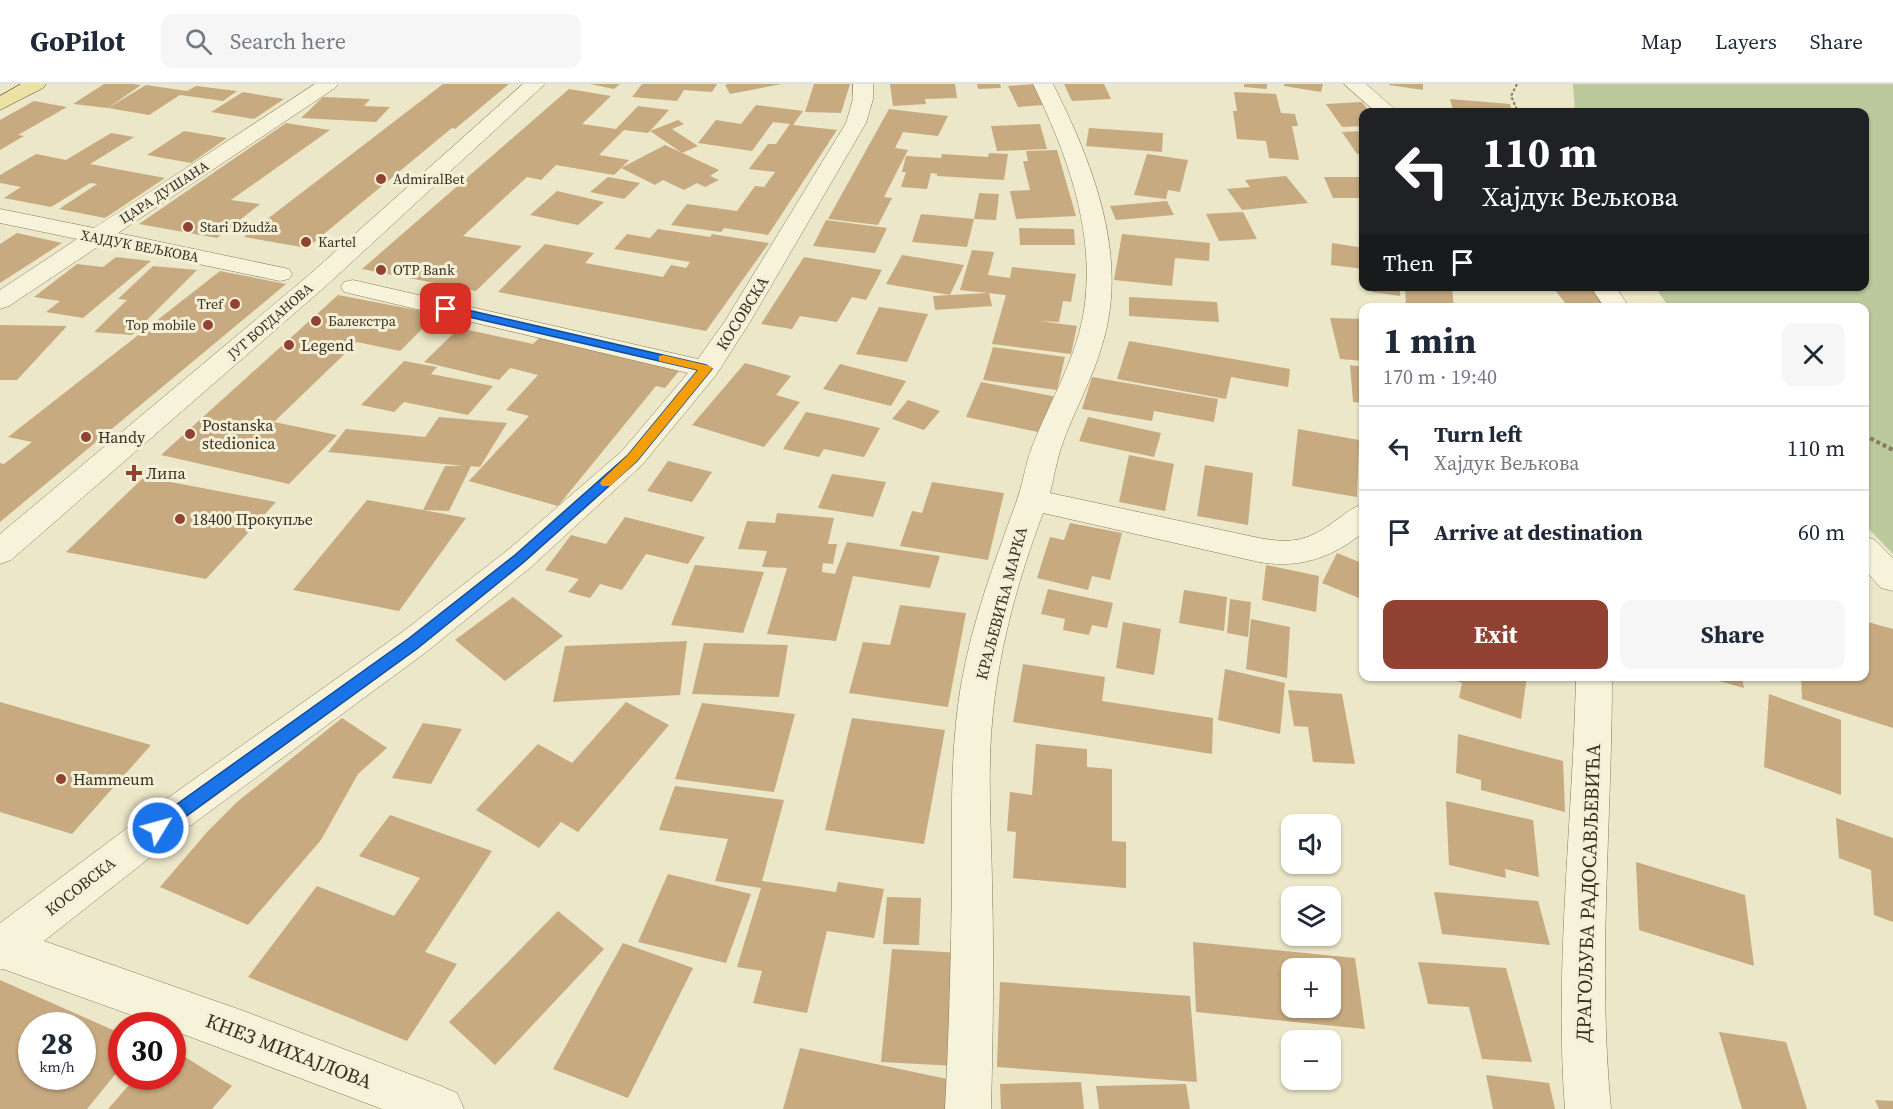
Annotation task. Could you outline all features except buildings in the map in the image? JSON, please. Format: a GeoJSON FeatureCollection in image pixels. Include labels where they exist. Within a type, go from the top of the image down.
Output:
{"type":"FeatureCollection","features":[{"type":"Feature","properties":{"kind":"main road"},"geometry":{"type":"LineString","coordinates":[[0,104],[36,84]]}},
{"type":"Feature","properties":{"kind":"street","name":"ЦАРА ДУШАНА"},"geometry":{"type":"LineString","coordinates":[[0,301],[328,84]]}},
{"type":"Feature","properties":{"kind":"street","name":"ЈУГ БОГДАНОВА"},"geometry":{"type":"LineString","coordinates":[[0,552],[318,280],[535,84]]}},
{"type":"Feature","properties":{"kind":"street","name":"КОСОВСКА"},"geometry":{"type":"LineString","coordinates":[[1,948],[176,814],[413,644],[520,558],[632,458],[706,369],[779,254],[846,140],[861,108],[863,84]]}},
{"type":"Feature","properties":{"kind":"street","name":"КРАЉЕВИЋА МАРКА"},"geometry":{"type":"LineString","coordinates":[[968,1109],[972,972],[971,797],[975,710],[982,667],[1000,596],[1021,524],[1033,500],[1039,467],[1087,358],[1094,330],[1099,280],[1095,234],[1084,186],[1064,128],[1043,84]]}},
{"type":"Feature","properties":{"kind":"street"},"geometry":{"type":"LineString","coordinates":[[1354,84],[1383,108]]}},
{"type":"Feature","properties":{"kind":"street","name":"ХАЈДУК ВЕЉКОВА"},"geometry":{"type":"LineString","coordinates":[[0,216],[280,274]]}},
{"type":"Feature","properties":{"kind":"street"},"geometry":{"type":"LineString","coordinates":[[353,287],[706,369]]}},
{"type":"Feature","properties":{"kind":"street"},"geometry":{"type":"LineString","coordinates":[[1033,500],[1184,535],[1281,553],[1301,552],[1316,548],[1359,519]]}},
{"type":"Feature","properties":{"kind":"street"},"geometry":{"type":"LineString","coordinates":[[1869,553],[1893,579]]}},
{"type":"Feature","properties":{"kind":"street","name":"ДРАГОЉУБА РАДОСАВЉЕВИЋА"},"geometry":{"type":"LineString","coordinates":[[1588,1109],[1583,1052],[1583,977],[1592,796],[1594,681]]}},
{"type":"Feature","properties":{"kind":"street","name":"КНЕЗ МИХАЈЛОВА"},"geometry":{"type":"LineString","coordinates":[[1,948],[241,1032],[441,1109]]}},
{"type":"Feature","properties":{"kind":"path"},"geometry":{"type":"LineString","coordinates":[[1516,108],[1511,96],[1517,84]]}},
{"type":"Feature","properties":{"kind":"path"},"geometry":{"type":"LineString","coordinates":[[1869,438],[1893,450]]}},
{"type":"Feature","properties":{"kind":"green space"},"geometry":{"type":"Polygon","coordinates":[[[1573,84],[1893,84],[1893,554],[1869,529],[1869,303],[1666,303],[1658,291],[1869,291],[1869,108],[1575,108],[1573,84]]]}},
{"type":"Feature","properties":{"kind":"slow traffic"},"geometry":{"type":"LineString","coordinates":[[606,483],[632,458],[706,369],[663,359]]}},
{"type":"Feature","properties":{"kind":"place","name":"AdmiralBet"},"geometry":{"type":"Point","coordinates":[381,179]}},
{"type":"Feature","properties":{"kind":"place","name":"Stari Džudža"},"geometry":{"type":"Point","coordinates":[188,227]}},
{"type":"Feature","properties":{"kind":"place","name":"Kartel"},"geometry":{"type":"Point","coordinates":[306,242]}},
{"type":"Feature","properties":{"kind":"place","name":"OTP Bank"},"geometry":{"type":"Point","coordinates":[381,270]}},
{"type":"Feature","properties":{"kind":"place","name":"Tref"},"geometry":{"type":"Point","coordinates":[235,304]}},
{"type":"Feature","properties":{"kind":"place","name":"Балекстра"},"geometry":{"type":"Point","coordinates":[316,321]}},
{"type":"Feature","properties":{"kind":"place","name":"Top mobile"},"geometry":{"type":"Point","coordinates":[208,325]}},
{"type":"Feature","properties":{"kind":"place","name":"Legend"},"geometry":{"type":"Point","coordinates":[289,345]}},
{"type":"Feature","properties":{"kind":"place","name":"Postanska stedionica"},"geometry":{"type":"Point","coordinates":[190,434]}},
{"type":"Feature","properties":{"kind":"place","name":"Handy"},"geometry":{"type":"Point","coordinates":[86,437]}},
{"type":"Feature","properties":{"kind":"place","name":"Липа"},"geometry":{"type":"Point","coordinates":[134,473]}},
{"type":"Feature","properties":{"kind":"place","name":"18400 Прокупље"},"geometry":{"type":"Point","coordinates":[180,519]}},
{"type":"Feature","properties":{"kind":"place","name":"Hammeum"},"geometry":{"type":"Point","coordinates":[61,779]}},
{"type":"Feature","properties":{"kind":"route"},"geometry":{"type":"LineString","coordinates":[[158,828],[413,644],[520,558],[632,458],[706,369],[446,309]]}}]}
